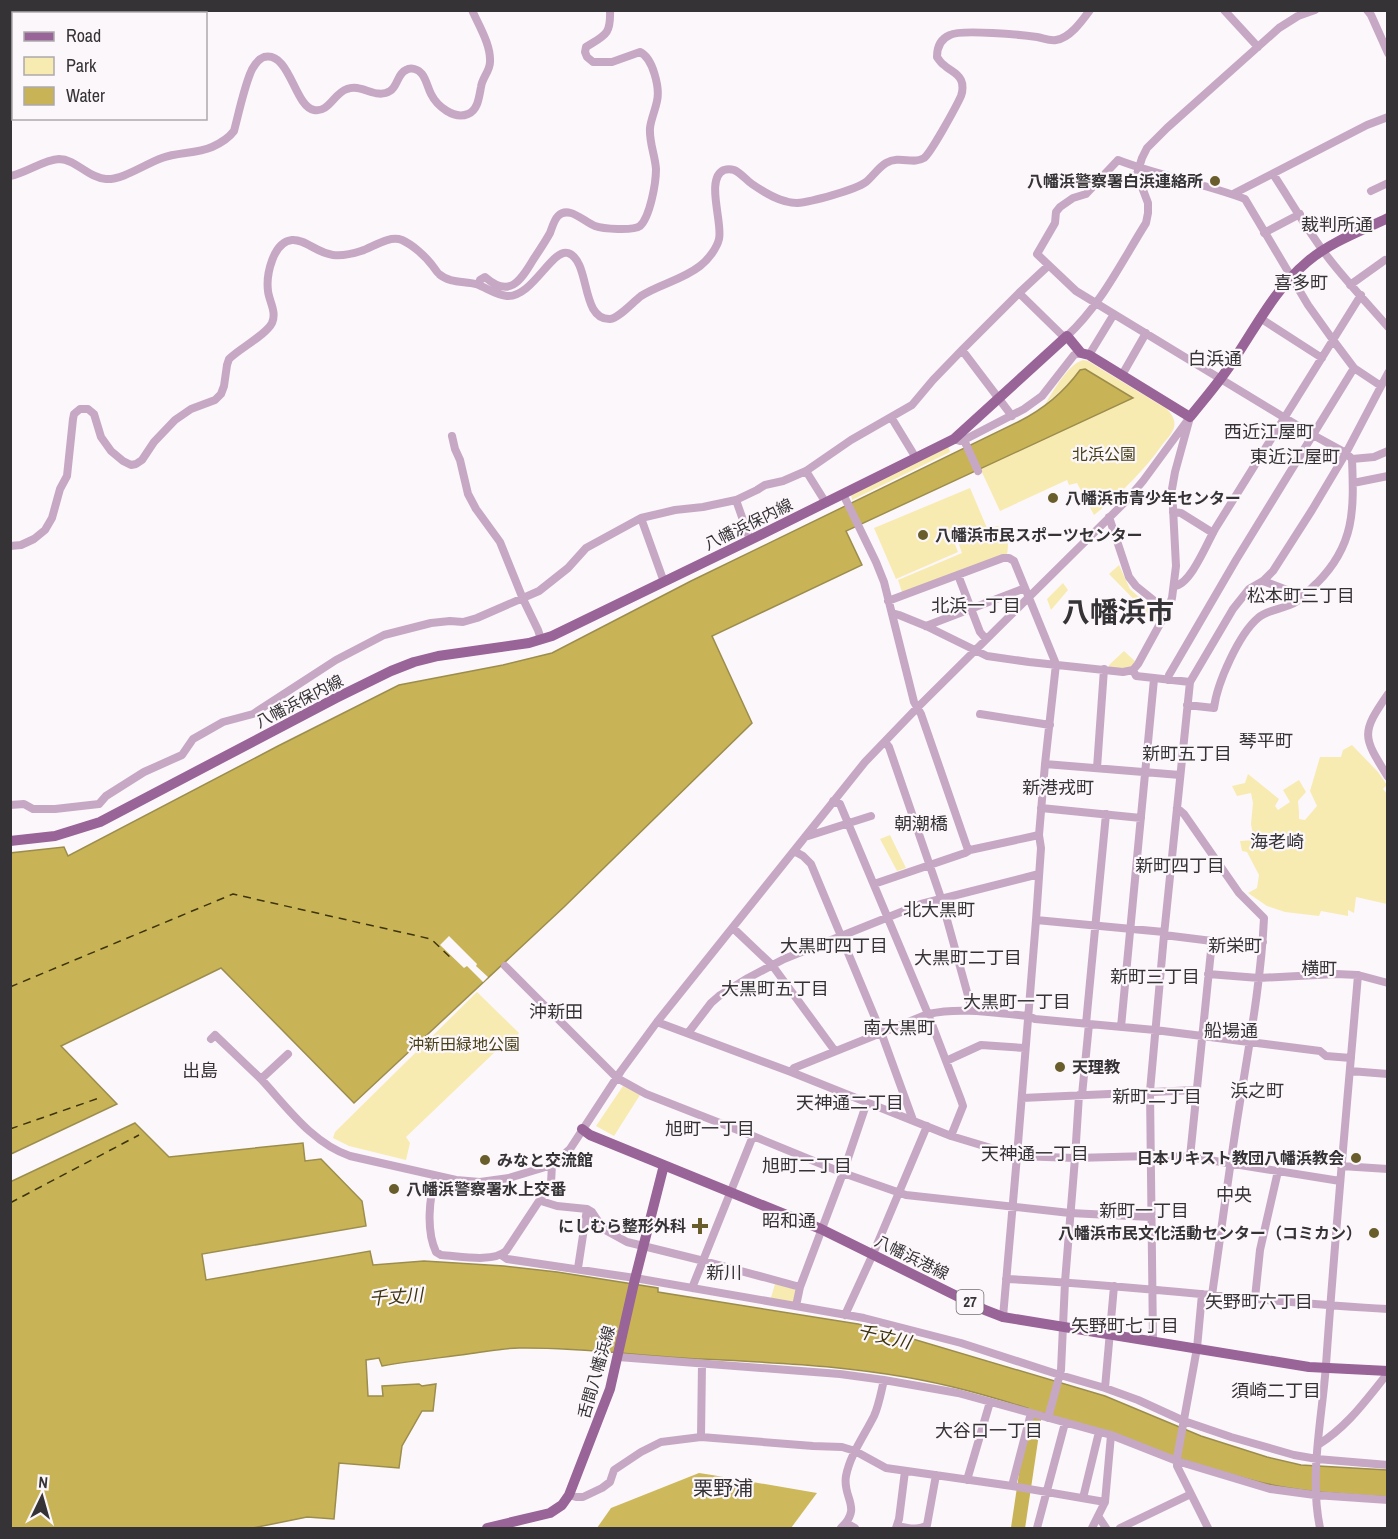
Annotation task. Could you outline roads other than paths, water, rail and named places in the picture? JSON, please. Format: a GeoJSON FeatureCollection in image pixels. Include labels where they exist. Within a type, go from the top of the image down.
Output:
{"type":"FeatureCollection","features":[{"type":"Feature","properties":{"kind":"main road"},"geometry":{"type":"LineString","coordinates":[[1066,337],[1085,354],[1190,417],[1221,378],[1260,318],[1292,276],[1323,250],[1388,218]]}},
{"type":"Feature","properties":{"kind":"main road","name":"八幡浜保内線"},"geometry":{"type":"LineString","coordinates":[[10,841],[55,836],[100,822],[391,671],[438,656],[529,643],[552,636],[826,502],[845,499],[916,458],[961,442],[998,399],[1066,337]]}},
{"type":"Feature","properties":{"kind":"main road","name":"八幡浜港線"},"geometry":{"type":"LineString","coordinates":[[582,1129],[590,1135],[821,1229],[1003,1317],[1326,1369],[1388,1372]]}},
{"type":"Feature","properties":{"kind":"main road","name":"舌間八幡浜線"},"geometry":{"type":"LineString","coordinates":[[487,1528],[550,1513],[562,1505],[569,1495],[610,1389],[664,1165]]}},
{"type":"Feature","properties":{"kind":"street"},"geometry":{"type":"LineString","coordinates":[[10,176],[60,159],[100,179],[109,180],[165,156],[197,151],[216,145],[229,138],[234,131],[250,73],[260,60],[266,57],[280,62],[304,102],[309,109],[315,111],[328,106],[349,88],[356,87],[372,93],[389,93],[402,71],[413,69],[423,75],[433,98],[448,112],[454,115],[467,115],[476,106],[482,81],[490,63],[484,36],[472,10]]}},
{"type":"Feature","properties":{"kind":"street"},"geometry":{"type":"LineString","coordinates":[[478,285],[485,277],[504,288],[515,285],[523,278],[560,214],[575,215],[595,226],[622,229],[636,228],[641,225],[647,215],[656,168],[650,128],[657,100],[657,86],[650,60],[640,52],[612,62],[593,62],[587,57],[586,47],[603,38],[609,31],[610,10]]}},
{"type":"Feature","properties":{"kind":"street"},"geometry":{"type":"LineString","coordinates":[[10,546],[21,545],[34,538],[45,530],[52,518],[60,489],[67,476],[74,414],[80,409],[88,409],[94,414],[101,437],[111,451],[123,462],[131,465],[141,460],[175,420],[191,409],[215,400],[224,386],[229,359],[272,323],[274,315],[268,291],[270,266],[273,255],[281,244],[296,240],[305,242],[320,252],[343,255],[360,252],[396,238],[413,247],[431,263],[438,274],[449,280],[478,285],[502,295],[512,296],[519,294],[558,255],[564,252],[569,253],[580,268],[592,308],[597,315],[606,319],[614,319],[647,292],[682,277],[704,264],[719,239],[715,192],[720,172],[727,169],[735,170],[751,183],[778,199],[801,203],[853,189],[865,183],[885,163],[896,159],[921,160],[930,152],[962,94],[962,82],[958,75],[937,57],[940,42],[948,35],[958,32],[1057,40],[1078,26],[1090,10]]}},
{"type":"Feature","properties":{"kind":"street"},"geometry":{"type":"LineString","coordinates":[[1224,10],[1258,47]]}},
{"type":"Feature","properties":{"kind":"street"},"geometry":{"type":"LineString","coordinates":[[1019,293],[1066,337],[1082,322],[1146,223],[1148,203],[1137,174],[1147,148],[1296,13],[1315,10]]}},
{"type":"Feature","properties":{"kind":"street"},"geometry":{"type":"LineString","coordinates":[[1367,10],[1388,53]]}},
{"type":"Feature","properties":{"kind":"street"},"geometry":{"type":"LineString","coordinates":[[1233,194],[1367,125],[1388,117]]}},
{"type":"Feature","properties":{"kind":"street"},"geometry":{"type":"LineString","coordinates":[[1381,386],[1354,368],[1333,340],[1308,305],[1245,199],[1118,160],[1086,194],[1073,198],[1056,212],[1055,223],[1037,254],[1076,291],[1349,456],[1374,457],[1388,451]]}},
{"type":"Feature","properties":{"kind":"street"},"geometry":{"type":"LineString","coordinates":[[1274,174],[1323,250],[1350,285],[1388,327]]}},
{"type":"Feature","properties":{"kind":"street"},"geometry":{"type":"LineString","coordinates":[[1371,191],[1388,183]]}},
{"type":"Feature","properties":{"kind":"street"},"geometry":{"type":"LineString","coordinates":[[1264,233],[1300,214]]}},
{"type":"Feature","properties":{"kind":"street"},"geometry":{"type":"LineString","coordinates":[[1350,285],[1385,260]]}},
{"type":"Feature","properties":{"kind":"street"},"geometry":{"type":"LineString","coordinates":[[10,805],[24,804],[33,809],[55,809],[99,804],[106,796],[144,772],[182,755],[193,739],[223,722],[253,714],[336,660],[384,635],[431,623],[463,622],[477,618],[539,591],[568,568],[586,548],[641,518],[736,500],[765,485],[783,481],[806,471],[851,440],[912,405],[962,350],[1048,266]]}},
{"type":"Feature","properties":{"kind":"street"},"geometry":{"type":"LineString","coordinates":[[1174,586],[1178,586],[1188,578],[1213,533],[1361,295]]}},
{"type":"Feature","properties":{"kind":"street"},"geometry":{"type":"LineString","coordinates":[[978,471],[961,442],[1012,416],[1042,396],[1074,355],[1085,354],[1114,314]]}},
{"type":"Feature","properties":{"kind":"street"},"geometry":{"type":"LineString","coordinates":[[1260,318],[1322,358]]}},
{"type":"Feature","properties":{"kind":"street"},"geometry":{"type":"LineString","coordinates":[[1122,375],[1146,333]]}},
{"type":"Feature","properties":{"kind":"street"},"geometry":{"type":"LineString","coordinates":[[962,350],[1012,416]]}},
{"type":"Feature","properties":{"kind":"street"},"geometry":{"type":"LineString","coordinates":[[1168,680],[1236,560],[1354,368]]}},
{"type":"Feature","properties":{"kind":"street"},"geometry":{"type":"LineString","coordinates":[[1153,1341],[1150,1091],[1190,682],[1233,609],[1249,589],[1273,571],[1349,456],[1388,373]]}},
{"type":"Feature","properties":{"kind":"street"},"geometry":{"type":"LineString","coordinates":[[891,417],[916,458]]}},
{"type":"Feature","properties":{"kind":"street"},"geometry":{"type":"LineString","coordinates":[[892,614],[926,626],[987,656],[1123,672],[1132,670],[1138,664],[1172,598],[1176,566],[1172,489],[1190,417]]}},
{"type":"Feature","properties":{"kind":"street"},"geometry":{"type":"LineString","coordinates":[[211,1039],[215,1035],[261,1079],[305,1127],[335,1151],[436,1176],[480,1182],[509,1178],[552,1165],[570,1149],[657,1022],[865,762],[1109,518],[1143,481],[1190,417]]}},
{"type":"Feature","properties":{"kind":"street"},"geometry":{"type":"LineString","coordinates":[[452,436],[468,494],[500,542],[541,639]]}},
{"type":"Feature","properties":{"kind":"street"},"geometry":{"type":"LineString","coordinates":[[1187,705],[1214,708],[1223,676],[1246,632],[1259,616],[1296,602],[1337,560],[1350,525],[1353,483],[1349,456]]}},
{"type":"Feature","properties":{"kind":"street"},"geometry":{"type":"LineString","coordinates":[[806,471],[826,502]]}},
{"type":"Feature","properties":{"kind":"street"},"geometry":{"type":"LineString","coordinates":[[1353,483],[1388,476]]}},
{"type":"Feature","properties":{"kind":"street"},"geometry":{"type":"LineString","coordinates":[[845,499],[876,562],[892,614],[914,702],[921,714],[967,848],[970,850]]}},
{"type":"Feature","properties":{"kind":"street"},"geometry":{"type":"LineString","coordinates":[[736,500],[750,540]]}},
{"type":"Feature","properties":{"kind":"street"},"geometry":{"type":"LineString","coordinates":[[1173,512],[1181,513],[1213,533]]}},
{"type":"Feature","properties":{"kind":"street"},"geometry":{"type":"LineString","coordinates":[[641,518],[664,582]]}},
{"type":"Feature","properties":{"kind":"street"},"geometry":{"type":"LineString","coordinates":[[1109,518],[1130,577],[1136,586],[1167,611]]}},
{"type":"Feature","properties":{"kind":"street"},"geometry":{"type":"LineString","coordinates":[[888,601],[1003,558],[1009,558],[1014,561],[1056,664],[1041,808],[1036,920],[1003,1317]]}},
{"type":"Feature","properties":{"kind":"street"},"geometry":{"type":"LineString","coordinates":[[958,575],[980,632],[986,639]]}},
{"type":"Feature","properties":{"kind":"street"},"geometry":{"type":"LineString","coordinates":[[1263,580],[1304,596]]}},
{"type":"Feature","properties":{"kind":"street"},"geometry":{"type":"LineString","coordinates":[[926,626],[1025,588]]}},
{"type":"Feature","properties":{"kind":"street"},"geometry":{"type":"LineString","coordinates":[[1097,768],[1104,669]]}},
{"type":"Feature","properties":{"kind":"street"},"geometry":{"type":"LineString","coordinates":[[1132,670],[1136,676],[1190,682]]}},
{"type":"Feature","properties":{"kind":"street"},"geometry":{"type":"LineString","coordinates":[[1121,1027],[1154,679]]}},
{"type":"Feature","properties":{"kind":"street"},"geometry":{"type":"LineString","coordinates":[[1388,694],[1371,719],[1368,728],[1371,749],[1388,777]]}},
{"type":"Feature","properties":{"kind":"street"},"geometry":{"type":"LineString","coordinates":[[980,714],[1050,725]]}},
{"type":"Feature","properties":{"kind":"street"},"geometry":{"type":"LineString","coordinates":[[885,742],[889,747],[941,898],[972,1010]]}},
{"type":"Feature","properties":{"kind":"street"},"geometry":{"type":"LineString","coordinates":[[1045,764],[1180,776]]}},
{"type":"Feature","properties":{"kind":"street"},"geometry":{"type":"LineString","coordinates":[[833,801],[840,804],[849,823],[928,1014],[963,1106],[951,1136]]}},
{"type":"Feature","properties":{"kind":"street"},"geometry":{"type":"LineString","coordinates":[[1041,808],[1142,818]]}},
{"type":"Feature","properties":{"kind":"street"},"geometry":{"type":"LineString","coordinates":[[1177,808],[1184,814],[1239,893],[1264,918],[1251,1043],[1230,1163],[1212,1295]]}},
{"type":"Feature","properties":{"kind":"street"},"geometry":{"type":"LineString","coordinates":[[1049,1417],[1060,1377],[1070,1213],[1106,814]]}},
{"type":"Feature","properties":{"kind":"street"},"geometry":{"type":"LineString","coordinates":[[805,838],[871,816]]}},
{"type":"Feature","properties":{"kind":"street"},"geometry":{"type":"LineString","coordinates":[[874,884],[970,850],[1039,835]]}},
{"type":"Feature","properties":{"kind":"street"},"geometry":{"type":"LineString","coordinates":[[794,851],[812,864],[881,1032],[914,1120]]}},
{"type":"Feature","properties":{"kind":"street"},"geometry":{"type":"LineString","coordinates":[[688,1033],[719,996],[784,959],[921,904],[1039,874]]}},
{"type":"Feature","properties":{"kind":"street"},"geometry":{"type":"LineString","coordinates":[[1036,920],[1131,929],[1212,941],[1263,942]]}},
{"type":"Feature","properties":{"kind":"street"},"geometry":{"type":"LineString","coordinates":[[733,927],[772,965],[835,1051]]}},
{"type":"Feature","properties":{"kind":"street"},"geometry":{"type":"LineString","coordinates":[[1190,1157],[1212,941]]}},
{"type":"Feature","properties":{"kind":"street"},"geometry":{"type":"LineString","coordinates":[[505,966],[617,1078],[646,1094],[843,1173],[900,1193],[1013,1208],[1151,1217]]}},
{"type":"Feature","properties":{"kind":"street"},"geometry":{"type":"LineString","coordinates":[[1208,974],[1259,978],[1358,975],[1388,983]]}},
{"type":"Feature","properties":{"kind":"street"},"geometry":{"type":"LineString","coordinates":[[1320,1528],[1315,1503],[1318,1445],[1358,975]]}},
{"type":"Feature","properties":{"kind":"street"},"geometry":{"type":"LineString","coordinates":[[791,1072],[794,1068],[928,1014],[940,1011],[972,1010],[1028,1016],[1035,1019],[1202,1035],[1320,1051],[1326,1056],[1351,1058]]}},
{"type":"Feature","properties":{"kind":"street"},"geometry":{"type":"LineString","coordinates":[[657,1022],[791,1072],[951,1136],[1017,1156],[1190,1157],[1340,1181]]}},
{"type":"Feature","properties":{"kind":"street"},"geometry":{"type":"LineString","coordinates":[[946,1061],[981,1045],[1025,1048]]}},
{"type":"Feature","properties":{"kind":"street"},"geometry":{"type":"LineString","coordinates":[[261,1079],[288,1054]]}},
{"type":"Feature","properties":{"kind":"street"},"geometry":{"type":"LineString","coordinates":[[1350,1071],[1388,1074]]}},
{"type":"Feature","properties":{"kind":"street"},"geometry":{"type":"LineString","coordinates":[[1022,1098],[1196,1090]]}},
{"type":"Feature","properties":{"kind":"street"},"geometry":{"type":"LineString","coordinates":[[796,1306],[800,1287],[867,1102]]}},
{"type":"Feature","properties":{"kind":"street"},"geometry":{"type":"LineString","coordinates":[[845,1315],[900,1193],[927,1126]]}},
{"type":"Feature","properties":{"kind":"street"},"geometry":{"type":"LineString","coordinates":[[692,1288],[753,1136]]}},
{"type":"Feature","properties":{"kind":"street"},"geometry":{"type":"LineString","coordinates":[[436,1176],[429,1204],[432,1245],[436,1252],[441,1255],[493,1258],[507,1251],[541,1201],[551,1182],[552,1165]]}},
{"type":"Feature","properties":{"kind":"street"},"geometry":{"type":"LineString","coordinates":[[1341,1166],[1388,1169]]}},
{"type":"Feature","properties":{"kind":"street"},"geometry":{"type":"LineString","coordinates":[[1255,1298],[1260,1250],[1278,1171]]}},
{"type":"Feature","properties":{"kind":"street"},"geometry":{"type":"LineString","coordinates":[[541,1201],[557,1206],[587,1209],[607,1231],[627,1242],[800,1287]]}},
{"type":"Feature","properties":{"kind":"street"},"geometry":{"type":"LineString","coordinates":[[578,1268],[587,1209]]}},
{"type":"Feature","properties":{"kind":"street"},"geometry":{"type":"LineString","coordinates":[[501,1255],[507,1259],[578,1268],[899,1326],[961,1343],[1060,1377],[1105,1388],[1138,1400],[1184,1422],[1294,1455],[1317,1461],[1388,1465]]}},
{"type":"Feature","properties":{"kind":"street"},"geometry":{"type":"LineString","coordinates":[[1006,1279],[1388,1309]]}},
{"type":"Feature","properties":{"kind":"street"},"geometry":{"type":"LineString","coordinates":[[1105,1388],[1114,1286]]}},
{"type":"Feature","properties":{"kind":"street"},"geometry":{"type":"LineString","coordinates":[[1202,1294],[1197,1348],[1177,1466],[1208,1528]]}},
{"type":"Feature","properties":{"kind":"street"},"geometry":{"type":"LineString","coordinates":[[618,1356],[840,1374],[958,1393],[1099,1432],[1270,1489],[1388,1500]]}},
{"type":"Feature","properties":{"kind":"street"},"geometry":{"type":"LineString","coordinates":[[701,1437],[702,1364]]}},
{"type":"Feature","properties":{"kind":"street"},"geometry":{"type":"LineString","coordinates":[[1318,1445],[1350,1420],[1388,1372]]}},
{"type":"Feature","properties":{"kind":"street"},"geometry":{"type":"LineString","coordinates":[[855,1528],[844,1526],[852,1512],[845,1482],[848,1465],[875,1413],[884,1380]]}},
{"type":"Feature","properties":{"kind":"street"},"geometry":{"type":"LineString","coordinates":[[967,1480],[990,1402]]}},
{"type":"Feature","properties":{"kind":"street"},"geometry":{"type":"LineString","coordinates":[[1012,1486],[1031,1413]]}},
{"type":"Feature","properties":{"kind":"street"},"geometry":{"type":"LineString","coordinates":[[1037,1528],[1065,1423]]}},
{"type":"Feature","properties":{"kind":"street"},"geometry":{"type":"LineString","coordinates":[[1083,1498],[1099,1432]]}},
{"type":"Feature","properties":{"kind":"street"},"geometry":{"type":"LineString","coordinates":[[1092,1528],[1105,1502],[1111,1436]]}},
{"type":"Feature","properties":{"kind":"street"},"geometry":{"type":"LineString","coordinates":[[569,1495],[583,1497],[602,1488],[609,1482],[614,1470],[661,1442],[701,1437],[842,1447],[855,1451],[885,1468],[1105,1502]]}},
{"type":"Feature","properties":{"kind":"street"},"geometry":{"type":"LineString","coordinates":[[905,1471],[896,1528],[923,1528],[927,1524],[936,1475]]}},
{"type":"Feature","properties":{"kind":"street"},"geometry":{"type":"LineString","coordinates":[[1120,1528],[1191,1494]]}},
{"type":"Feature","properties":{"kind":"street"},"geometry":{"type":"LineString","coordinates":[[1098,1516],[1106,1528]]}},
{"type":"Feature","properties":{"kind":"water"},"geometry":{"type":"Polygon","coordinates":[[[1085,369],[1133,398],[846,531],[862,565],[712,636],[752,723],[564,907],[354,1103],[221,968],[61,1046],[117,1104],[11,1154],[10,853],[64,847],[68,856],[399,685],[552,653],[691,581],[1018,422],[1052,400],[1080,370],[1085,369]]]}},
{"type":"Feature","properties":{"kind":"water","name":"千丈川"},"geometry":{"type":"Polygon","coordinates":[[[135,1123],[169,1157],[303,1143],[305,1161],[321,1159],[362,1201],[366,1226],[202,1254],[206,1280],[370,1251],[373,1265],[424,1261],[557,1272],[658,1288],[658,1292],[858,1324],[1105,1396],[1201,1436],[1267,1457],[1301,1465],[1387,1470],[1387,1497],[1337,1494],[1271,1485],[1182,1460],[1002,1400],[900,1376],[833,1367],[519,1348],[382,1366],[379,1358],[366,1360],[368,1396],[383,1396],[382,1386],[436,1384],[433,1411],[422,1411],[402,1446],[399,1468],[339,1463],[334,1519],[307,1517],[253,1528],[11,1528],[10,1182],[135,1123]]]}},
{"type":"Feature","properties":{"kind":"waterway"},"geometry":{"type":"LineString","coordinates":[[1018,1528],[1037,1400]]}},
{"type":"Feature","properties":{"kind":"place","name":"八幡浜警察署白浜連絡所"},"geometry":{"type":"Point","coordinates":[1215,181]}},
{"type":"Feature","properties":{"kind":"place","name":"八幡浜市青少年センター"},"geometry":{"type":"Point","coordinates":[1053,498]}},
{"type":"Feature","properties":{"kind":"place","name":"八幡浜市民スポーツセンター"},"geometry":{"type":"Point","coordinates":[923,535]}},
{"type":"Feature","properties":{"kind":"place","name":"天理教"},"geometry":{"type":"Point","coordinates":[1060,1067]}},
{"type":"Feature","properties":{"kind":"place","name":"日本リキスト教団八幡浜教会"},"geometry":{"type":"Point","coordinates":[1356,1158]}},
{"type":"Feature","properties":{"kind":"place","name":"みなと交流館"},"geometry":{"type":"Point","coordinates":[485,1160]}},
{"type":"Feature","properties":{"kind":"place","name":"八幡浜警察署水上交番"},"geometry":{"type":"Point","coordinates":[394,1189]}},
{"type":"Feature","properties":{"kind":"place","name":"にしむら整形外科"},"geometry":{"type":"Point","coordinates":[700,1226]}},
{"type":"Feature","properties":{"kind":"place","name":"八幡浜市民文化活動センター（コミカン）"},"geometry":{"type":"Point","coordinates":[1374,1233]}},
{"type":"Feature","properties":{"kind":"district","name":"裁判所通"},"geometry":{"type":"Point","coordinates":[1337,225]}},
{"type":"Feature","properties":{"kind":"district","name":"喜多町"},"geometry":{"type":"Point","coordinates":[1301,283]}},
{"type":"Feature","properties":{"kind":"district","name":"白浜通"},"geometry":{"type":"Point","coordinates":[1215,359]}},
{"type":"Feature","properties":{"kind":"district","name":"西近江屋町"},"geometry":{"type":"Point","coordinates":[1269,432]}},
{"type":"Feature","properties":{"kind":"district","name":"東近江屋町"},"geometry":{"type":"Point","coordinates":[1295,457]}},
{"type":"Feature","properties":{"kind":"district","name":"松本町三丁目"},"geometry":{"type":"Point","coordinates":[1301,596]}},
{"type":"Feature","properties":{"kind":"district","name":"北浜一丁目"},"geometry":{"type":"Point","coordinates":[976,606]}},
{"type":"Feature","properties":{"kind":"district","name":"八幡浜市"},"geometry":{"type":"Point","coordinates":[1118,612]}},
{"type":"Feature","properties":{"kind":"district","name":"琴平町"},"geometry":{"type":"Point","coordinates":[1266,741]}},
{"type":"Feature","properties":{"kind":"district","name":"新町五丁目"},"geometry":{"type":"Point","coordinates":[1187,754]}},
{"type":"Feature","properties":{"kind":"district","name":"新港戎町"},"geometry":{"type":"Point","coordinates":[1058,788]}},
{"type":"Feature","properties":{"kind":"district","name":"朝潮橋"},"geometry":{"type":"Point","coordinates":[921,824]}},
{"type":"Feature","properties":{"kind":"district","name":"海老崎"},"geometry":{"type":"Point","coordinates":[1277,842]}},
{"type":"Feature","properties":{"kind":"district","name":"新町四丁目"},"geometry":{"type":"Point","coordinates":[1180,866]}},
{"type":"Feature","properties":{"kind":"district","name":"北大黒町"},"geometry":{"type":"Point","coordinates":[939,910]}},
{"type":"Feature","properties":{"kind":"district","name":"大黒町四丁目"},"geometry":{"type":"Point","coordinates":[834,946]}},
{"type":"Feature","properties":{"kind":"district","name":"新栄町"},"geometry":{"type":"Point","coordinates":[1235,946]}},
{"type":"Feature","properties":{"kind":"district","name":"大黒町二丁目"},"geometry":{"type":"Point","coordinates":[968,958]}},
{"type":"Feature","properties":{"kind":"district","name":"横町"},"geometry":{"type":"Point","coordinates":[1319,969]}},
{"type":"Feature","properties":{"kind":"district","name":"新町三丁目"},"geometry":{"type":"Point","coordinates":[1155,977]}},
{"type":"Feature","properties":{"kind":"district","name":"大黒町五丁目"},"geometry":{"type":"Point","coordinates":[775,989]}},
{"type":"Feature","properties":{"kind":"district","name":"大黒町一丁目"},"geometry":{"type":"Point","coordinates":[1017,1002]}},
{"type":"Feature","properties":{"kind":"district","name":"沖新田"},"geometry":{"type":"Point","coordinates":[556,1012]}},
{"type":"Feature","properties":{"kind":"district","name":"南大黒町"},"geometry":{"type":"Point","coordinates":[899,1028]}},
{"type":"Feature","properties":{"kind":"district","name":"船場通"},"geometry":{"type":"Point","coordinates":[1231,1031]}},
{"type":"Feature","properties":{"kind":"district","name":"出島"},"geometry":{"type":"Point","coordinates":[200,1071]}},
{"type":"Feature","properties":{"kind":"district","name":"浜之町"},"geometry":{"type":"Point","coordinates":[1257,1091]}},
{"type":"Feature","properties":{"kind":"district","name":"新町二丁目"},"geometry":{"type":"Point","coordinates":[1157,1097]}},
{"type":"Feature","properties":{"kind":"district","name":"天神通二丁目"},"geometry":{"type":"Point","coordinates":[850,1103]}},
{"type":"Feature","properties":{"kind":"district","name":"旭町一丁目"},"geometry":{"type":"Point","coordinates":[710,1129]}},
{"type":"Feature","properties":{"kind":"district","name":"天神通一丁目"},"geometry":{"type":"Point","coordinates":[1035,1154]}},
{"type":"Feature","properties":{"kind":"district","name":"旭町二丁目"},"geometry":{"type":"Point","coordinates":[807,1166]}},
{"type":"Feature","properties":{"kind":"district","name":"中央"},"geometry":{"type":"Point","coordinates":[1234,1195]}},
{"type":"Feature","properties":{"kind":"district","name":"新町一丁目"},"geometry":{"type":"Point","coordinates":[1144,1211]}},
{"type":"Feature","properties":{"kind":"district","name":"昭和通"},"geometry":{"type":"Point","coordinates":[789,1221]}},
{"type":"Feature","properties":{"kind":"district","name":"新川"},"geometry":{"type":"Point","coordinates":[724,1273]}},
{"type":"Feature","properties":{"kind":"district","name":"矢野町六丁目"},"geometry":{"type":"Point","coordinates":[1259,1302]}},
{"type":"Feature","properties":{"kind":"district","name":"矢野町七丁目"},"geometry":{"type":"Point","coordinates":[1125,1326]}},
{"type":"Feature","properties":{"kind":"district","name":"須崎二丁目"},"geometry":{"type":"Point","coordinates":[1276,1391]}},
{"type":"Feature","properties":{"kind":"district","name":"大谷口一丁目"},"geometry":{"type":"Point","coordinates":[989,1431]}},
{"type":"Feature","properties":{"kind":"district","name":"栗野浦"},"geometry":{"type":"Point","coordinates":[723,1488]}},
{"type":"Feature","properties":{"kind":"park label","name":"北浜公園"},"geometry":{"type":"Point","coordinates":[1104,454]}},
{"type":"Feature","properties":{"kind":"park label","name":"沖新田緑地公園"},"geometry":{"type":"Point","coordinates":[464,1044]}}]}
